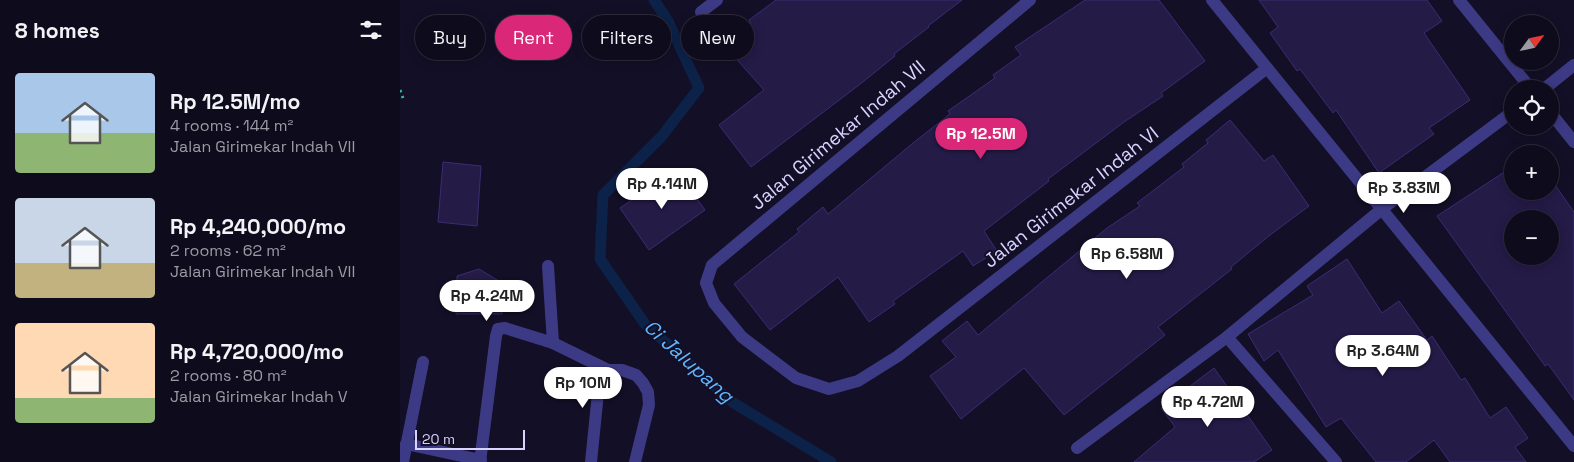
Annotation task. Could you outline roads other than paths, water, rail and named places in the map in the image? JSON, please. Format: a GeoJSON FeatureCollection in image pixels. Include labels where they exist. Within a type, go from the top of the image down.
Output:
{"type":"FeatureCollection","features":[{"type":"Feature","properties":{"kind":"street"},"geometry":{"type":"LineString","coordinates":[[701,12],[717,0]]}},
{"type":"Feature","properties":{"kind":"street","name":"Jalan Girimekar Indah VII"},"geometry":{"type":"LineString","coordinates":[[898,356],[858,381],[829,389],[796,378],[742,337],[714,303],[706,284],[712,265],[1030,0]]}},
{"type":"Feature","properties":{"kind":"street"},"geometry":{"type":"LineString","coordinates":[[1212,0],[1574,446]]}},
{"type":"Feature","properties":{"kind":"street"},"geometry":{"type":"LineString","coordinates":[[1458,0],[1524,80]]}},
{"type":"Feature","properties":{"kind":"street"},"geometry":{"type":"LineString","coordinates":[[1555,80],[1574,65]]}},
{"type":"Feature","properties":{"kind":"street","name":"Jalan Girimekar Indah VI"},"geometry":{"type":"LineString","coordinates":[[898,356],[1267,68]]}},
{"type":"Feature","properties":{"kind":"street"},"geometry":{"type":"LineString","coordinates":[[1077,448],[1226,337],[1382,209],[1504,118]]}},
{"type":"Feature","properties":{"kind":"street"},"geometry":{"type":"LineString","coordinates":[[1559,123],[1574,142]]}},
{"type":"Feature","properties":{"kind":"street"},"geometry":{"type":"LineString","coordinates":[[548,266],[553,343]]}},
{"type":"Feature","properties":{"kind":"street"},"geometry":{"type":"LineString","coordinates":[[406,444],[480,461],[496,336],[498,329],[505,328],[553,343],[608,370],[622,370],[636,375],[648,392],[649,406],[635,462]]}},
{"type":"Feature","properties":{"kind":"street"},"geometry":{"type":"LineString","coordinates":[[1226,337],[1336,462]]}},
{"type":"Feature","properties":{"kind":"street"},"geometry":{"type":"LineString","coordinates":[[403,462],[423,362]]}},
{"type":"Feature","properties":{"kind":"street"},"geometry":{"type":"LineString","coordinates":[[591,462],[598,393],[601,379],[608,370]]}},
{"type":"Feature","properties":{"kind":"waterway","name":"Ci Jalupang"},"geometry":{"type":"LineString","coordinates":[[654,0],[668,21],[699,88],[662,136],[603,195],[600,259],[645,324],[732,402],[831,462]]}}]}
